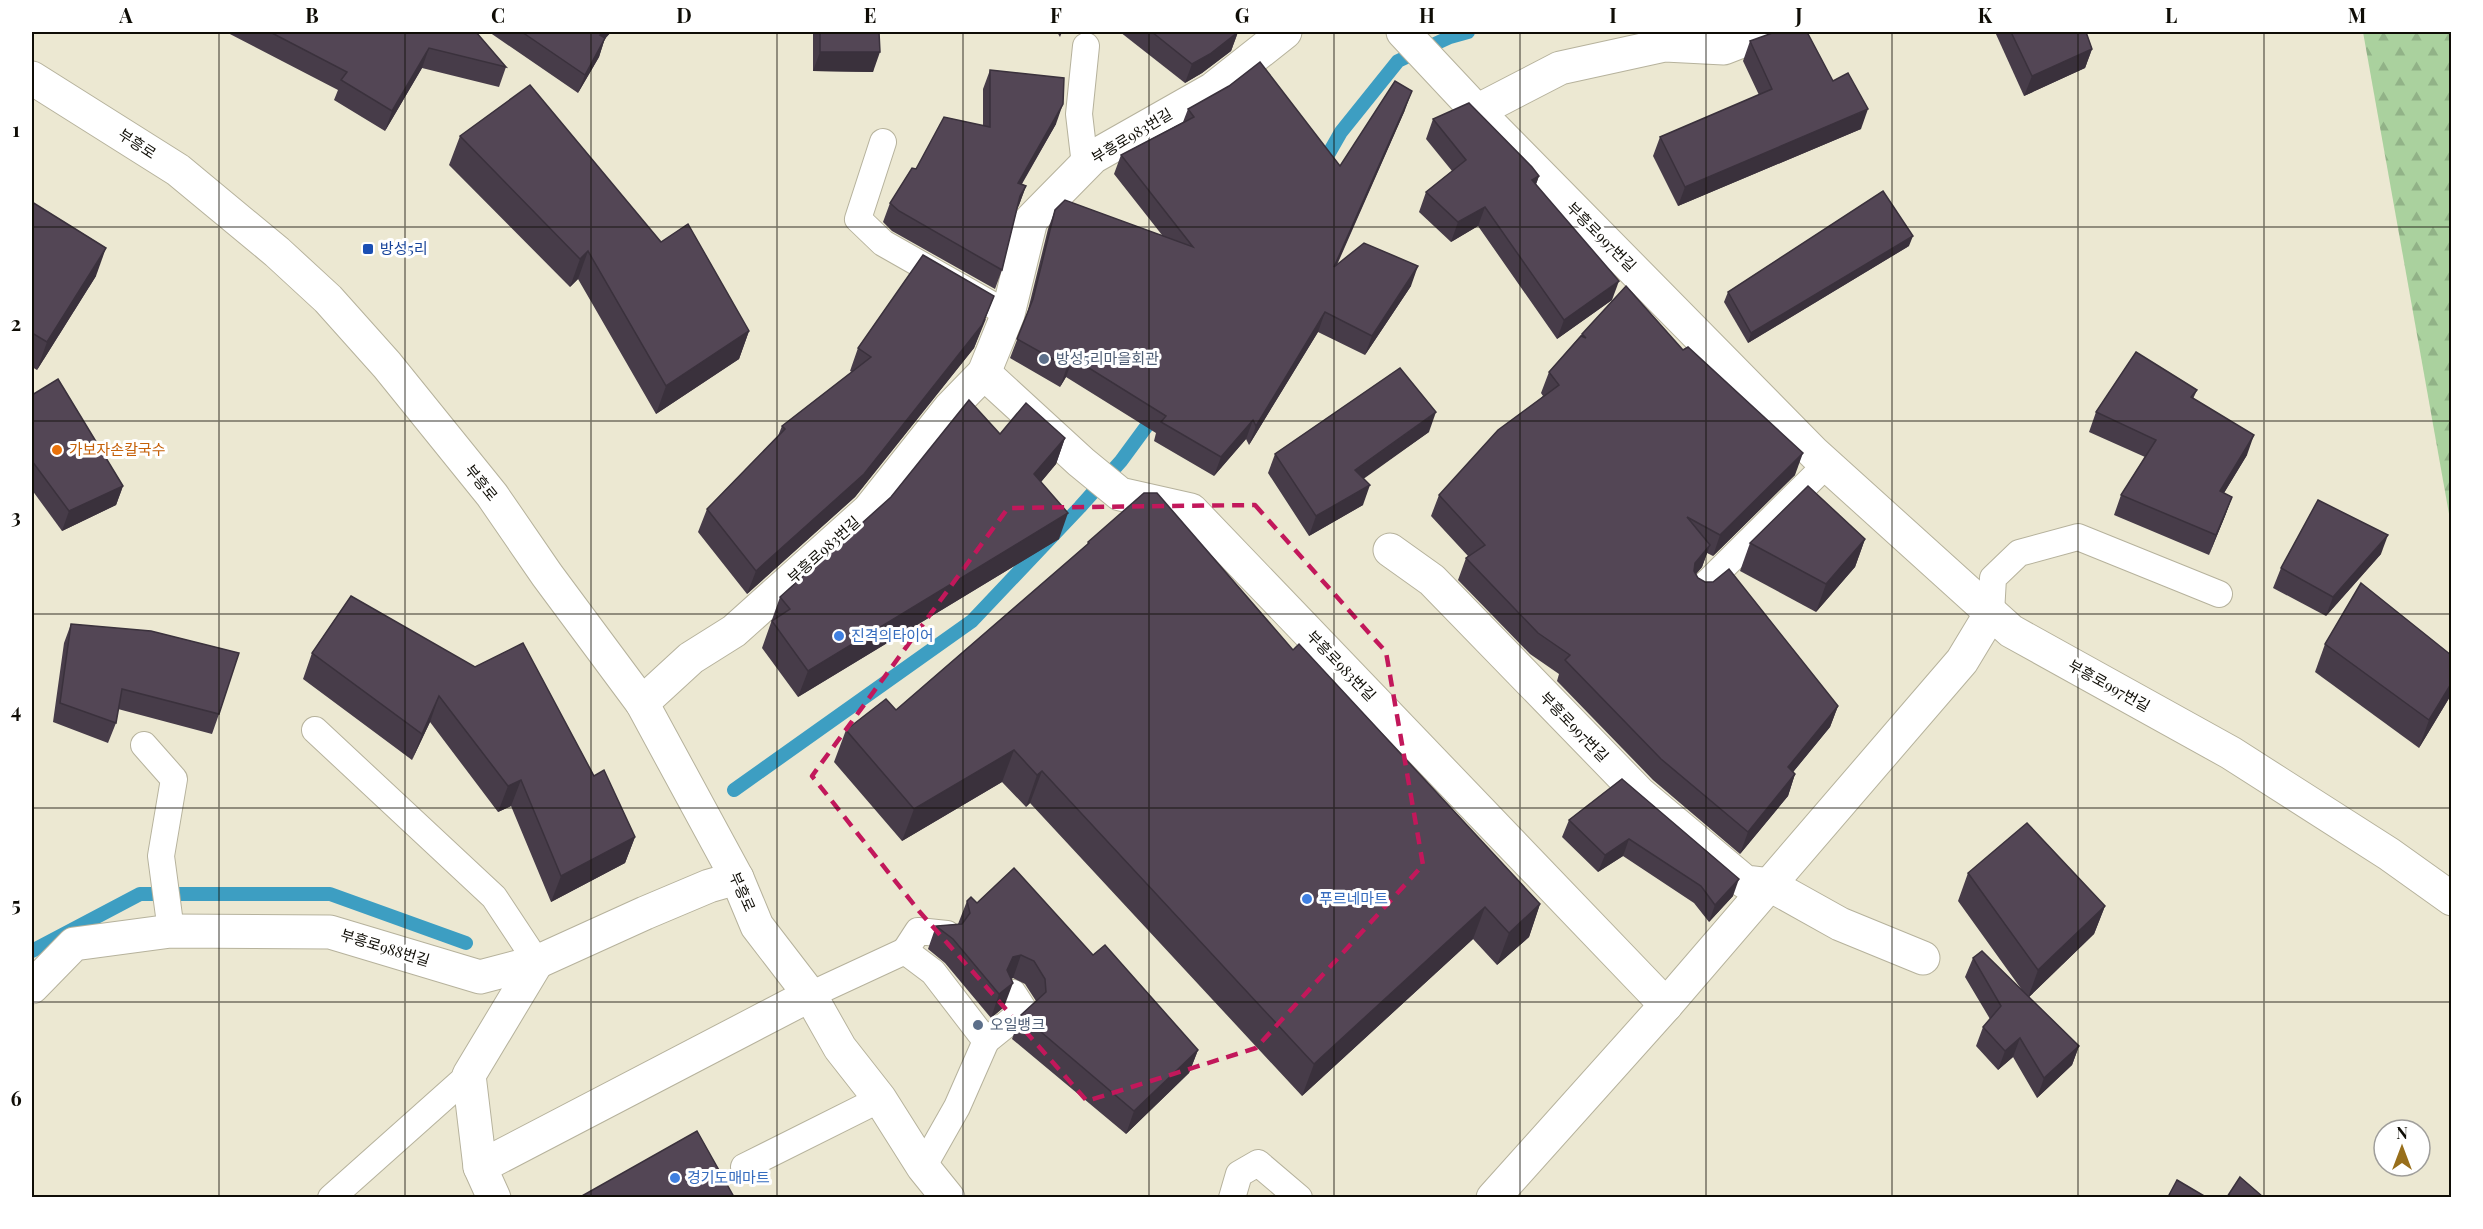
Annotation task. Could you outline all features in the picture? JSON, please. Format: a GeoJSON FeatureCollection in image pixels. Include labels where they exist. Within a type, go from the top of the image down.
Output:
{"type":"FeatureCollection","features":[{"type":"Feature","properties":{"kind":"street","name":"부흥로997번길"},"geometry":{"type":"LineString","coordinates":[[1403,32],[1477,111],[1827,465],[2010,631],[2230,753],[2389,854],[2451,899]]}},
{"type":"Feature","properties":{"kind":"street"},"geometry":{"type":"LineString","coordinates":[[1477,111],[1560,68],[1665,45],[1725,48],[1765,32]]}},
{"type":"Feature","properties":{"kind":"street","name":"부흥로983번길"},"geometry":{"type":"LineString","coordinates":[[642,703],[691,658],[734,631],[869,510],[950,408],[984,373],[1008,314],[1031,220],[1093,156],[1213,89],[1276,34]]}},
{"type":"Feature","properties":{"kind":"street","name":"부흥로"},"geometry":{"type":"LineString","coordinates":[[32,78],[178,170],[277,252],[328,299],[387,365],[492,495],[547,575],[642,703],[737,878],[757,926],[810,995],[840,1048],[880,1099],[923,1167],[948,1197]]}},
{"type":"Feature","properties":{"kind":"street","name":"부흥로983번길"},"geometry":{"type":"LineString","coordinates":[[984,373],[1081,462],[1120,494],[1191,510],[1666,1005]]}},
{"type":"Feature","properties":{"kind":"street","name":"부흥로997번길"},"geometry":{"type":"LineString","coordinates":[[1390,550],[1432,580],[1640,794],[1745,882],[1770,885],[1840,924],[1923,958]]}},
{"type":"Feature","properties":{"kind":"street"},"geometry":{"type":"LineString","coordinates":[[1493,1197],[1666,1005],[1962,661],[1991,613]]}},
{"type":"Feature","properties":{"kind":"street","name":"부흥로988번길"},"geometry":{"type":"LineString","coordinates":[[32,987],[74,944],[171,931],[330,932],[480,977],[537,962],[645,913],[710,886],[737,878]]}},
{"type":"Feature","properties":{"kind":"street"},"geometry":{"type":"LineString","coordinates":[[494,1197],[480,1167],[469,1075],[537,962]]}},
{"type":"Feature","properties":{"kind":"street"},"geometry":{"type":"LineString","coordinates":[[480,1167],[810,995]]}},
{"type":"Feature","properties":{"kind":"lane"},"geometry":{"type":"LineString","coordinates":[[1085,165],[1079,114],[1086,46]]}},
{"type":"Feature","properties":{"kind":"lane"},"geometry":{"type":"LineString","coordinates":[[883,142],[858,219],[883,243],[1008,314]]}},
{"type":"Feature","properties":{"kind":"lane"},"geometry":{"type":"LineString","coordinates":[[1701,589],[1827,465]]}},
{"type":"Feature","properties":{"kind":"lane"},"geometry":{"type":"LineString","coordinates":[[1991,613],[1993,578],[2019,553],[2078,537],[2219,594]]}},
{"type":"Feature","properties":{"kind":"lane"},"geometry":{"type":"LineString","coordinates":[[315,730],[494,897],[537,962]]}},
{"type":"Feature","properties":{"kind":"lane"},"geometry":{"type":"LineString","coordinates":[[144,746],[174,779],[161,856],[171,931]]}},
{"type":"Feature","properties":{"kind":"lane"},"geometry":{"type":"LineString","coordinates":[[810,995],[904,951],[918,931],[947,934]]}},
{"type":"Feature","properties":{"kind":"lane"},"geometry":{"type":"LineString","coordinates":[[904,951],[933,972],[986,1041]]}},
{"type":"Feature","properties":{"kind":"lane"},"geometry":{"type":"LineString","coordinates":[[923,1167],[957,1107],[986,1041],[1024,1010],[1013,993]]}},
{"type":"Feature","properties":{"kind":"lane"},"geometry":{"type":"LineString","coordinates":[[331,1197],[469,1075]]}},
{"type":"Feature","properties":{"kind":"lane"},"geometry":{"type":"LineString","coordinates":[[744,1167],[880,1099]]}},
{"type":"Feature","properties":{"kind":"lane"},"geometry":{"type":"LineString","coordinates":[[1232,1197],[1239,1174],[1258,1163],[1299,1197]]}},
{"type":"Feature","properties":{"kind":"highlighted area"},"geometry":{"type":"Polygon","coordinates":[[[1255,505],[1386,652],[1423,865],[1256,1048],[1087,1101],[919,911],[812,776],[1008,508],[1255,505]]]}},
{"type":"Feature","properties":{"kind":"green space"},"geometry":{"type":"Polygon","coordinates":[[[2363,32],[2451,32],[2451,525],[2363,32]]]}},
{"type":"Feature","properties":{"kind":"building"},"geometry":{"type":"Polygon","coordinates":[[[270,32],[476,32],[506,67],[429,48],[392,111],[341,80],[347,72],[270,32]]]}},
{"type":"Feature","properties":{"kind":"building"},"geometry":{"type":"Polygon","coordinates":[[[522,32],[603,32],[600,35],[605,38],[585,75],[522,32]]]}},
{"type":"Feature","properties":{"kind":"building"},"geometry":{"type":"Polygon","coordinates":[[[820,32],[879,32],[880,52],[820,52],[820,32]]]}},
{"type":"Feature","properties":{"kind":"building"},"geometry":{"type":"Polygon","coordinates":[[[1152,32],[1238,32],[1210,54],[1192,64],[1152,32]]]}},
{"type":"Feature","properties":{"kind":"building"},"geometry":{"type":"Polygon","coordinates":[[[1775,32],[1807,32],[1833,81],[1848,73],[1868,109],[1685,187],[1660,137],[1772,89],[1750,41],[1775,32]]]}},
{"type":"Feature","properties":{"kind":"building"},"geometry":{"type":"Polygon","coordinates":[[[2011,32],[2086,32],[2092,49],[2032,76],[2011,32]]]}},
{"type":"Feature","properties":{"kind":"building"},"geometry":{"type":"Polygon","coordinates":[[[1260,62],[1340,166],[1395,81],[1412,91],[1334,267],[1364,243],[1418,266],[1372,336],[1325,312],[1256,426],[1253,420],[1221,457],[1161,422],[1166,416],[1073,358],[1067,367],[1017,339],[1033,299],[1055,210],[1065,200],[1193,247],[1121,155],[1194,117],[1188,109],[1229,86],[1260,62]]]}},
{"type":"Feature","properties":{"kind":"building"},"geometry":{"type":"Polygon","coordinates":[[[990,70],[1064,78],[1063,104],[1018,183],[1026,186],[1020,196],[1002,270],[899,211],[890,203],[912,168],[916,169],[944,117],[990,127],[990,70]]]}},
{"type":"Feature","properties":{"kind":"building"},"geometry":{"type":"Polygon","coordinates":[[[530,85],[661,242],[688,224],[749,331],[666,386],[588,251],[580,259],[460,136],[530,85]]]}},
{"type":"Feature","properties":{"kind":"building"},"geometry":{"type":"Polygon","coordinates":[[[1469,103],[1532,167],[1539,176],[1532,180],[1619,281],[1564,320],[1485,207],[1458,222],[1426,192],[1466,160],[1433,119],[1469,103]]]}},
{"type":"Feature","properties":{"kind":"building"},"geometry":{"type":"Polygon","coordinates":[[[1883,191],[1913,236],[1751,333],[1728,292],[1883,191]]]}},
{"type":"Feature","properties":{"kind":"building"},"geometry":{"type":"Polygon","coordinates":[[[32,202],[106,248],[47,342],[32,333],[32,202]]]}},
{"type":"Feature","properties":{"kind":"building"},"geometry":{"type":"Polygon","coordinates":[[[923,255],[994,296],[982,325],[864,474],[756,571],[707,509],[785,429],[782,426],[871,357],[858,348],[923,255]]]}},
{"type":"Feature","properties":{"kind":"building"},"geometry":{"type":"Polygon","coordinates":[[[1626,286],[1683,350],[1688,347],[1803,453],[1720,535],[1687,517],[1710,545],[1695,563],[1694,571],[1698,578],[1705,582],[1713,582],[1729,569],[1838,706],[1788,767],[1795,774],[1748,832],[1661,759],[1565,660],[1570,655],[1538,633],[1466,558],[1485,545],[1439,495],[1498,430],[1559,385],[1549,372],[1581,336],[1586,338],[1582,334],[1626,286]]]}},
{"type":"Feature","properties":{"kind":"building"},"geometry":{"type":"Polygon","coordinates":[[[2136,352],[2197,390],[2191,397],[2254,435],[2220,491],[2232,497],[2216,535],[2121,495],[2156,440],[2096,412],[2136,352]]]}},
{"type":"Feature","properties":{"kind":"building"},"geometry":{"type":"Polygon","coordinates":[[[1400,368],[1436,412],[1355,470],[1370,485],[1316,516],[1275,454],[1400,368]]]}},
{"type":"Feature","properties":{"kind":"building","name":"가보자손칼국수"},"geometry":{"type":"Polygon","coordinates":[[[58,379],[123,486],[69,511],[32,461],[32,395],[58,379]]]}},
{"type":"Feature","properties":{"kind":"building"},"geometry":{"type":"Polygon","coordinates":[[[969,400],[1000,434],[1026,403],[1065,438],[1034,474],[1068,513],[808,671],[772,621],[790,609],[780,597],[891,497],[969,400]]]}},
{"type":"Feature","properties":{"kind":"building"},"geometry":{"type":"Polygon","coordinates":[[[1808,486],[1865,539],[1826,584],[1750,543],[1808,486]]]}},
{"type":"Feature","properties":{"kind":"building"},"geometry":{"type":"Polygon","coordinates":[[[1144,493],[1157,493],[1293,650],[1299,644],[1540,904],[1509,933],[1485,907],[1314,1064],[1042,771],[1037,775],[1014,750],[914,809],[846,730],[886,699],[896,710],[1144,493]]]}},
{"type":"Feature","properties":{"kind":"building"},"geometry":{"type":"Polygon","coordinates":[[[2318,500],[2388,535],[2333,597],[2281,568],[2318,500]]]}},
{"type":"Feature","properties":{"kind":"building"},"geometry":{"type":"Polygon","coordinates":[[[2361,583],[2451,655],[2451,684],[2429,720],[2325,644],[2361,583]]]}},
{"type":"Feature","properties":{"kind":"building"},"geometry":{"type":"Polygon","coordinates":[[[351,596],[475,667],[523,643],[594,776],[604,770],[635,837],[561,876],[521,780],[508,786],[439,696],[422,734],[312,653],[351,596]]]}},
{"type":"Feature","properties":{"kind":"building"},"geometry":{"type":"Polygon","coordinates":[[[71,624],[151,631],[239,653],[219,714],[122,689],[116,723],[60,703],[71,624]]]}},
{"type":"Feature","properties":{"kind":"building"},"geometry":{"type":"Polygon","coordinates":[[[1622,779],[1739,879],[1715,905],[1701,886],[1629,839],[1605,855],[1569,820],[1622,779]]]}},
{"type":"Feature","properties":{"kind":"building"},"geometry":{"type":"Polygon","coordinates":[[[2027,823],[2105,906],[2038,970],[1968,873],[2027,823]]]}},
{"type":"Feature","properties":{"kind":"building"},"geometry":{"type":"Polygon","coordinates":[[[1014,868],[1093,955],[1105,945],[1198,1050],[1134,1111],[1021,1015],[1046,992],[1045,979],[1034,961],[1021,955],[1013,957],[1007,970],[1013,983],[999,994],[953,939],[936,926],[962,924],[970,913],[967,901],[971,897],[977,903],[1014,868]]]}},
{"type":"Feature","properties":{"kind":"building"},"geometry":{"type":"Polygon","coordinates":[[[1982,951],[2079,1046],[2044,1078],[2020,1038],[2005,1051],[1983,1027],[2001,1006],[1973,958],[1982,951]]]}},
{"type":"Feature","properties":{"kind":"building"},"geometry":{"type":"Polygon","coordinates":[[[697,1131],[734,1197],[580,1197],[697,1131]]]}},
{"type":"Feature","properties":{"kind":"building"},"geometry":{"type":"Polygon","coordinates":[[[2240,1177],[2263,1197],[2227,1197],[2240,1177]]]}},
{"type":"Feature","properties":{"kind":"building"},"geometry":{"type":"Polygon","coordinates":[[[2177,1180],[2206,1197],[2168,1197],[2177,1180]]]}},
{"type":"Feature","properties":{"kind":"waterway"},"geometry":{"type":"LineString","coordinates":[[1321,167],[1341,132],[1398,61],[1450,37],[1468,32]]}},
{"type":"Feature","properties":{"kind":"waterway"},"geometry":{"type":"LineString","coordinates":[[734,790],[972,621],[1121,461],[1157,412]]}},
{"type":"Feature","properties":{"kind":"waterway"},"geometry":{"type":"LineString","coordinates":[[32,951],[140,894],[330,894],[466,943]]}},
{"type":"Feature","properties":{"kind":"place","name":"방성5리"},"geometry":{"type":"Point","coordinates":[368,249]}},
{"type":"Feature","properties":{"kind":"place","name":"방성5리마을회관"},"geometry":{"type":"Point","coordinates":[1044,359]}},
{"type":"Feature","properties":{"kind":"place","name":"가보자손칼국수"},"geometry":{"type":"Point","coordinates":[57,450]}},
{"type":"Feature","properties":{"kind":"place","name":"진격의타이어"},"geometry":{"type":"Point","coordinates":[839,636]}},
{"type":"Feature","properties":{"kind":"place","name":"푸르네마트"},"geometry":{"type":"Point","coordinates":[1307,899]}},
{"type":"Feature","properties":{"kind":"place","name":"오일뱅크"},"geometry":{"type":"Point","coordinates":[978,1025]}},
{"type":"Feature","properties":{"kind":"place","name":"경기도매마트"},"geometry":{"type":"Point","coordinates":[675,1178]}}]}
